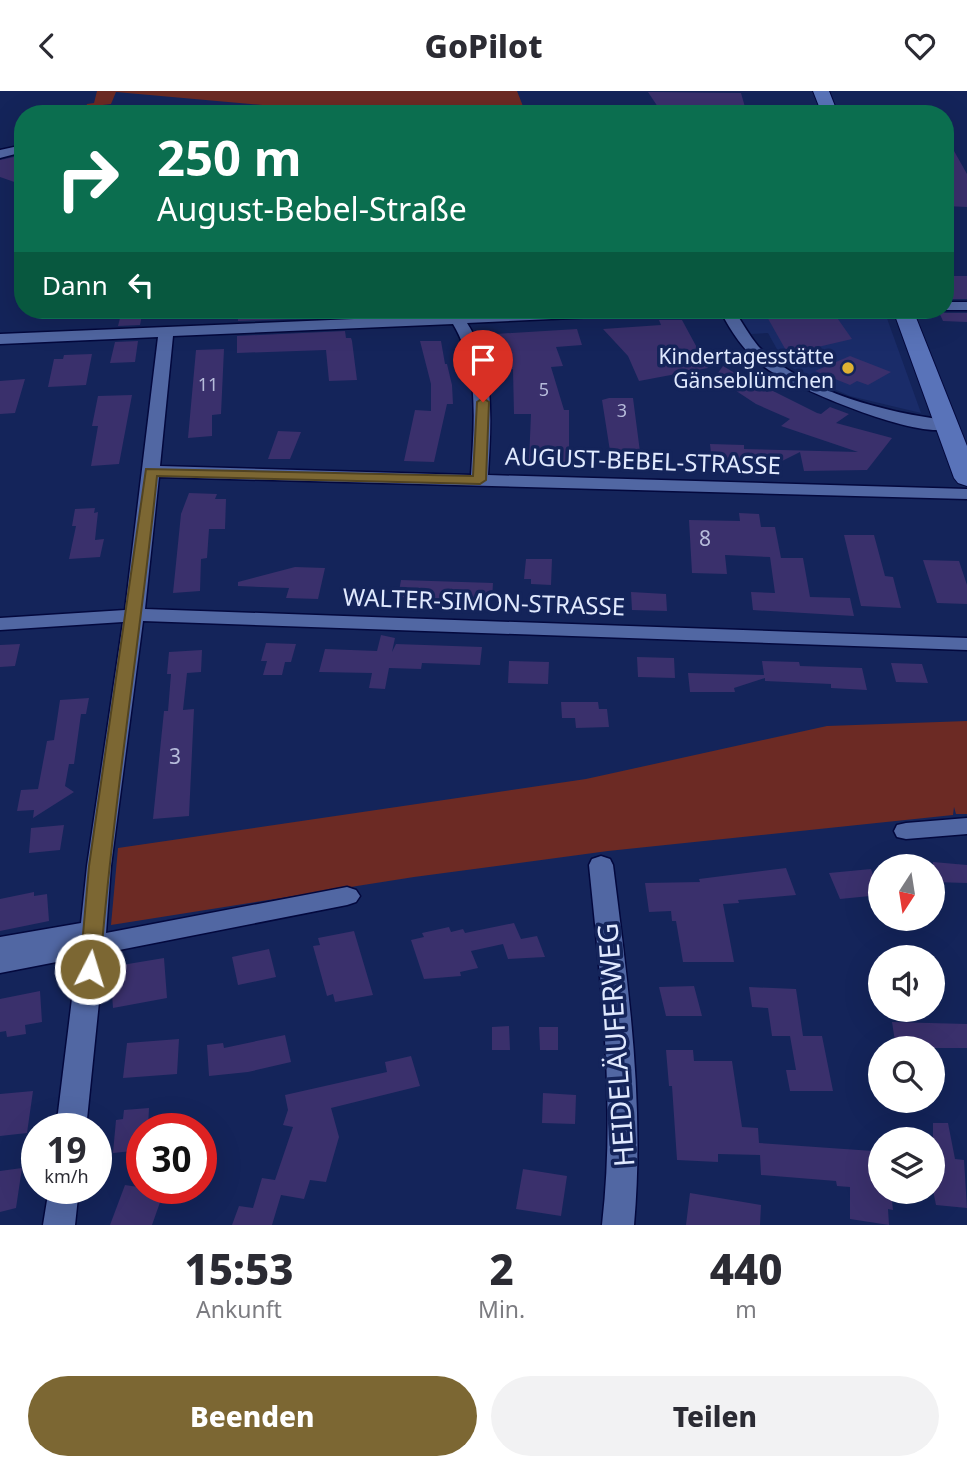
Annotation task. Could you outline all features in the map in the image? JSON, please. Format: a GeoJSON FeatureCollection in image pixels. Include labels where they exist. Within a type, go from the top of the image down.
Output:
{"type":"FeatureCollection","features":[{"type":"Feature","properties":{"kind":"main road"},"geometry":{"type":"LineString","coordinates":[[906,319],[967,478]]}},
{"type":"Feature","properties":{"kind":"street"},"geometry":{"type":"LineString","coordinates":[[0,339],[375,319]]}},
{"type":"Feature","properties":{"kind":"street"},"geometry":{"type":"LineString","coordinates":[[458,319],[474,352],[482,383],[480,480]]}},
{"type":"Feature","properties":{"kind":"street"},"geometry":{"type":"LineString","coordinates":[[733,319],[754,350],[789,375],[821,391],[876,411],[930,424],[947,425]]}},
{"type":"Feature","properties":{"kind":"street"},"geometry":{"type":"LineString","coordinates":[[73,1113],[99,866],[134,615],[166,332]]}},
{"type":"Feature","properties":{"kind":"street","name":"AUGUST-BEBEL-STRASSE"},"geometry":{"type":"LineString","coordinates":[[150,471],[967,493]]}},
{"type":"Feature","properties":{"kind":"street","name":"WALTER-SIMON-STRASSE"},"geometry":{"type":"LineString","coordinates":[[0,624],[134,615],[967,643]]}},
{"type":"Feature","properties":{"kind":"street"},"geometry":{"type":"LineString","coordinates":[[906,831],[967,826]]}},
{"type":"Feature","properties":{"kind":"street","name":"HEIDELÄUFERWEG"},"geometry":{"type":"LineString","coordinates":[[601,865],[624,1105],[624,1184],[618,1225]]}},
{"type":"Feature","properties":{"kind":"street"},"geometry":{"type":"LineString","coordinates":[[0,947],[93,938],[347,896]]}},
{"type":"Feature","properties":{"kind":"street"},"geometry":{"type":"LineString","coordinates":[[0,963],[93,938]]}},
{"type":"Feature","properties":{"kind":"street"},"geometry":{"type":"LineString","coordinates":[[59,1225],[62,1204]]}},
{"type":"Feature","properties":{"kind":"shaded area"},"geometry":{"type":"Polygon","coordinates":[[[97,91],[517,91],[522,105],[262,105],[116,92],[111,104],[87,105],[94,103],[97,91]]]}},
{"type":"Feature","properties":{"kind":"shaded area","name":"Kindertagesstätte Gänseblümchen"},"geometry":{"type":"Polygon","coordinates":[[[741,319],[887,319],[921,413],[850,396],[805,376],[768,352],[778,351],[768,333],[751,334],[741,319]]]}},
{"type":"Feature","properties":{"kind":"shaded area"},"geometry":{"type":"Polygon","coordinates":[[[967,721],[967,814],[956,814],[954,807],[953,815],[608,851],[414,877],[111,925],[118,848],[586,779],[827,726],[967,721]]]}},
{"type":"Feature","properties":{"kind":"building"},"geometry":{"type":"Polygon","coordinates":[[[648,92],[741,93],[744,105],[657,105],[648,92]]]}},
{"type":"Feature","properties":{"kind":"building"},"geometry":{"type":"Polygon","coordinates":[[[954,151],[967,174],[967,207],[954,206],[954,151]]]}},
{"type":"Feature","properties":{"kind":"building"},"geometry":{"type":"Polygon","coordinates":[[[14,157],[14,182],[0,177],[0,160],[14,157]]]}},
{"type":"Feature","properties":{"kind":"building"},"geometry":{"type":"Polygon","coordinates":[[[954,276],[967,276],[967,299],[954,299],[954,276]]]}},
{"type":"Feature","properties":{"kind":"building"},"geometry":{"type":"Polygon","coordinates":[[[954,313],[967,313],[967,322],[942,319],[954,319],[954,313]]]}},
{"type":"Feature","properties":{"kind":"building"},"geometry":{"type":"Polygon","coordinates":[[[120,319],[141,319],[140,325],[118,326],[120,319]]]}},
{"type":"Feature","properties":{"kind":"building"},"geometry":{"type":"Polygon","coordinates":[[[238,319],[290,319],[238,321],[238,319]]]}},
{"type":"Feature","properties":{"kind":"building"},"geometry":{"type":"Polygon","coordinates":[[[768,319],[838,319],[852,339],[788,354],[768,319]]]}},
{"type":"Feature","properties":{"kind":"building"},"geometry":{"type":"Polygon","coordinates":[[[659,320],[682,320],[708,368],[639,381],[628,356],[603,329],[661,325],[659,320]]]}},
{"type":"Feature","properties":{"kind":"building"},"geometry":{"type":"Polygon","coordinates":[[[577,329],[582,345],[556,347],[563,366],[551,367],[564,410],[569,410],[569,465],[533,465],[533,461],[529,461],[531,414],[514,414],[513,369],[508,370],[495,334],[577,329]]]}},
{"type":"Feature","properties":{"kind":"building"},"geometry":{"type":"Polygon","coordinates":[[[345,331],[346,338],[351,338],[352,341],[357,380],[329,381],[326,350],[237,353],[237,336],[345,331]]]}},
{"type":"Feature","properties":{"kind":"building"},"geometry":{"type":"Polygon","coordinates":[[[138,341],[135,362],[110,363],[115,342],[138,341]]]}},
{"type":"Feature","properties":{"kind":"building"},"geometry":{"type":"Polygon","coordinates":[[[420,341],[441,341],[452,385],[453,404],[447,404],[434,462],[404,461],[415,410],[431,411],[431,384],[420,341]]]}},
{"type":"Feature","properties":{"kind":"building"},"geometry":{"type":"Polygon","coordinates":[[[224,349],[221,414],[212,415],[212,436],[188,438],[196,350],[224,349]]]}},
{"type":"Feature","properties":{"kind":"building"},"geometry":{"type":"Polygon","coordinates":[[[92,354],[86,385],[48,387],[54,359],[63,359],[64,355],[92,354]]]}},
{"type":"Feature","properties":{"kind":"building"},"geometry":{"type":"Polygon","coordinates":[[[850,356],[891,372],[868,385],[857,381],[850,385],[815,371],[850,356]]]}},
{"type":"Feature","properties":{"kind":"building"},"geometry":{"type":"Polygon","coordinates":[[[723,366],[767,392],[771,390],[817,413],[821,414],[830,407],[849,414],[836,423],[892,438],[867,470],[804,471],[800,452],[772,466],[746,466],[746,471],[713,470],[710,444],[744,445],[744,449],[858,452],[781,426],[790,419],[756,404],[715,377],[723,366]]]}},
{"type":"Feature","properties":{"kind":"building"},"geometry":{"type":"Polygon","coordinates":[[[25,379],[15,413],[0,414],[0,381],[25,379]]]}},
{"type":"Feature","properties":{"kind":"building"},"geometry":{"type":"Polygon","coordinates":[[[132,395],[119,464],[91,466],[98,426],[92,426],[98,396],[132,395]]]}},
{"type":"Feature","properties":{"kind":"building"},"geometry":{"type":"Polygon","coordinates":[[[633,398],[640,452],[610,451],[602,400],[633,398]]]}},
{"type":"Feature","properties":{"kind":"building"},"geometry":{"type":"Polygon","coordinates":[[[278,431],[301,432],[290,459],[268,459],[278,431]]]}},
{"type":"Feature","properties":{"kind":"building"},"geometry":{"type":"Polygon","coordinates":[[[189,493],[217,494],[215,499],[226,499],[225,529],[209,529],[207,558],[201,559],[200,591],[173,593],[181,514],[189,493]]]}},
{"type":"Feature","properties":{"kind":"building"},"geometry":{"type":"Polygon","coordinates":[[[95,508],[94,513],[98,512],[95,540],[104,539],[100,557],[69,559],[76,526],[72,526],[75,509],[95,508]]]}},
{"type":"Feature","properties":{"kind":"building"},"geometry":{"type":"Polygon","coordinates":[[[739,513],[759,514],[761,527],[775,527],[781,558],[803,558],[810,597],[850,598],[854,616],[753,610],[751,592],[775,593],[770,557],[725,555],[727,574],[692,573],[689,520],[740,521],[739,513]]]}},
{"type":"Feature","properties":{"kind":"building"},"geometry":{"type":"Polygon","coordinates":[[[844,535],[874,535],[885,576],[893,577],[901,608],[861,606],[844,535]]]}},
{"type":"Feature","properties":{"kind":"building"},"geometry":{"type":"Polygon","coordinates":[[[526,559],[552,559],[551,585],[531,584],[531,579],[524,579],[526,559]]]}},
{"type":"Feature","properties":{"kind":"building"},"geometry":{"type":"Polygon","coordinates":[[[923,560],[959,561],[967,585],[967,604],[937,603],[923,560]]]}},
{"type":"Feature","properties":{"kind":"building"},"geometry":{"type":"Polygon","coordinates":[[[295,567],[325,568],[318,599],[286,598],[289,588],[238,586],[238,582],[295,567]]]}},
{"type":"Feature","properties":{"kind":"building"},"geometry":{"type":"Polygon","coordinates":[[[401,580],[493,583],[492,600],[398,597],[401,580]]]}},
{"type":"Feature","properties":{"kind":"building"},"geometry":{"type":"Polygon","coordinates":[[[631,592],[666,594],[667,611],[632,610],[631,592]]]}},
{"type":"Feature","properties":{"kind":"building"},"geometry":{"type":"Polygon","coordinates":[[[381,635],[395,638],[392,652],[396,644],[482,647],[480,665],[422,663],[421,669],[389,668],[385,689],[369,688],[372,673],[319,672],[325,649],[377,651],[381,635]]]}},
{"type":"Feature","properties":{"kind":"building"},"geometry":{"type":"Polygon","coordinates":[[[266,643],[296,644],[291,662],[285,662],[282,675],[263,675],[267,661],[261,661],[266,643]]]}},
{"type":"Feature","properties":{"kind":"building"},"geometry":{"type":"Polygon","coordinates":[[[20,644],[15,666],[0,667],[0,645],[20,644]]]}},
{"type":"Feature","properties":{"kind":"building"},"geometry":{"type":"Polygon","coordinates":[[[202,650],[201,672],[187,673],[183,710],[194,709],[189,816],[153,819],[164,711],[168,711],[171,674],[167,674],[169,652],[202,650]]]}},
{"type":"Feature","properties":{"kind":"building"},"geometry":{"type":"Polygon","coordinates":[[[637,657],[674,658],[675,678],[638,677],[637,657]]]}},
{"type":"Feature","properties":{"kind":"building"},"geometry":{"type":"Polygon","coordinates":[[[509,661],[549,662],[548,684],[508,683],[509,661]]]}},
{"type":"Feature","properties":{"kind":"building"},"geometry":{"type":"Polygon","coordinates":[[[762,661],[799,662],[800,666],[862,668],[867,690],[831,688],[831,684],[765,681],[765,678],[734,688],[735,692],[690,692],[688,673],[764,675],[762,661]]]}},
{"type":"Feature","properties":{"kind":"building"},"geometry":{"type":"Polygon","coordinates":[[[891,663],[922,664],[928,683],[896,682],[891,663]]]}},
{"type":"Feature","properties":{"kind":"building"},"geometry":{"type":"Polygon","coordinates":[[[89,698],[86,714],[81,714],[74,764],[69,764],[65,786],[74,792],[33,818],[34,810],[17,811],[21,790],[38,789],[47,741],[54,740],[60,700],[89,698]]]}},
{"type":"Feature","properties":{"kind":"building"},"geometry":{"type":"Polygon","coordinates":[[[561,702],[598,702],[599,709],[607,709],[609,727],[576,728],[575,718],[562,718],[561,702]]]}},
{"type":"Feature","properties":{"kind":"building"},"geometry":{"type":"Polygon","coordinates":[[[64,825],[60,850],[29,853],[31,828],[64,825]]]}},
{"type":"Feature","properties":{"kind":"building"},"geometry":{"type":"Polygon","coordinates":[[[945,863],[967,865],[967,883],[945,882],[945,863]]]}},
{"type":"Feature","properties":{"kind":"building"},"geometry":{"type":"Polygon","coordinates":[[[786,868],[796,895],[738,900],[739,903],[723,904],[734,962],[683,962],[676,921],[672,921],[671,911],[649,912],[645,883],[700,882],[699,879],[786,868]]]}},
{"type":"Feature","properties":{"kind":"building"},"geometry":{"type":"Polygon","coordinates":[[[868,869],[868,896],[840,899],[829,873],[868,869]]]}},
{"type":"Feature","properties":{"kind":"building"},"geometry":{"type":"Polygon","coordinates":[[[34,892],[34,896],[47,894],[49,921],[0,931],[0,899],[34,892]]]}},
{"type":"Feature","properties":{"kind":"building"},"geometry":{"type":"Polygon","coordinates":[[[514,923],[521,939],[537,936],[545,957],[508,959],[503,944],[471,951],[478,968],[460,972],[461,976],[424,979],[411,940],[424,937],[422,933],[449,927],[451,932],[463,929],[465,933],[514,923]]]}},
{"type":"Feature","properties":{"kind":"building"},"geometry":{"type":"Polygon","coordinates":[[[354,931],[373,995],[335,1002],[333,994],[327,996],[313,946],[320,945],[318,938],[354,931]]]}},
{"type":"Feature","properties":{"kind":"building"},"geometry":{"type":"Polygon","coordinates":[[[269,949],[276,977],[238,985],[232,957],[269,949]]]}},
{"type":"Feature","properties":{"kind":"building"},"geometry":{"type":"Polygon","coordinates":[[[164,958],[167,998],[113,1008],[110,967],[164,958]]]}},
{"type":"Feature","properties":{"kind":"building"},"geometry":{"type":"Polygon","coordinates":[[[694,986],[702,1016],[666,1016],[659,987],[694,986]]]}},
{"type":"Feature","properties":{"kind":"building"},"geometry":{"type":"Polygon","coordinates":[[[749,987],[796,989],[803,1036],[822,1036],[833,1091],[790,1091],[786,1070],[796,1070],[790,1036],[772,1036],[768,1008],[752,1007],[749,987]]]}},
{"type":"Feature","properties":{"kind":"building"},"geometry":{"type":"Polygon","coordinates":[[[40,991],[42,1022],[25,1025],[26,1034],[7,1037],[6,1031],[0,1032],[0,999],[40,991]]]}},
{"type":"Feature","properties":{"kind":"building"},"geometry":{"type":"Polygon","coordinates":[[[892,1022],[967,1024],[967,1048],[945,1048],[945,1036],[894,1036],[892,1022]]]}},
{"type":"Feature","properties":{"kind":"building"},"geometry":{"type":"Polygon","coordinates":[[[509,1026],[510,1050],[492,1050],[492,1027],[509,1026]]]}},
{"type":"Feature","properties":{"kind":"building"},"geometry":{"type":"Polygon","coordinates":[[[539,1027],[558,1027],[558,1050],[540,1050],[539,1027]]]}},
{"type":"Feature","properties":{"kind":"building"},"geometry":{"type":"Polygon","coordinates":[[[285,1035],[291,1062],[248,1072],[209,1076],[207,1045],[223,1043],[224,1048],[285,1035]]]}},
{"type":"Feature","properties":{"kind":"building"},"geometry":{"type":"Polygon","coordinates":[[[179,1039],[177,1074],[123,1078],[127,1043],[179,1039]]]}},
{"type":"Feature","properties":{"kind":"building"},"geometry":{"type":"Polygon","coordinates":[[[666,1050],[693,1050],[694,1061],[732,1061],[742,1127],[758,1128],[759,1143],[868,1151],[868,1204],[892,1204],[893,1210],[888,1209],[889,1225],[850,1219],[850,1187],[837,1186],[836,1181],[761,1175],[760,1155],[718,1154],[718,1162],[677,1160],[672,1086],[669,1086],[666,1050]]]}},
{"type":"Feature","properties":{"kind":"building"},"geometry":{"type":"Polygon","coordinates":[[[411,1056],[420,1086],[331,1108],[339,1137],[326,1182],[310,1180],[304,1199],[281,1195],[272,1225],[232,1225],[239,1206],[253,1208],[262,1178],[275,1180],[293,1127],[283,1125],[288,1110],[285,1095],[387,1072],[385,1062],[411,1056]]]}},
{"type":"Feature","properties":{"kind":"building"},"geometry":{"type":"Polygon","coordinates":[[[33,1091],[30,1113],[21,1113],[21,1134],[0,1136],[0,1094],[33,1091]]]}},
{"type":"Feature","properties":{"kind":"building"},"geometry":{"type":"Polygon","coordinates":[[[543,1093],[576,1095],[575,1124],[542,1123],[543,1093]]]}},
{"type":"Feature","properties":{"kind":"building"},"geometry":{"type":"Polygon","coordinates":[[[149,1108],[149,1113],[126,1113],[126,1152],[113,1153],[116,1120],[123,1119],[124,1110],[149,1108]]]}},
{"type":"Feature","properties":{"kind":"building"},"geometry":{"type":"Polygon","coordinates":[[[933,1123],[948,1123],[955,1159],[964,1160],[967,1208],[936,1205],[945,1204],[945,1127],[933,1127],[933,1123]]]}},
{"type":"Feature","properties":{"kind":"building"},"geometry":{"type":"Polygon","coordinates":[[[21,1168],[16,1208],[0,1212],[0,1171],[21,1168]]]}},
{"type":"Feature","properties":{"kind":"building"},"geometry":{"type":"Polygon","coordinates":[[[523,1169],[567,1176],[561,1216],[516,1209],[523,1169]]]}},
{"type":"Feature","properties":{"kind":"building"},"geometry":{"type":"Polygon","coordinates":[[[125,1185],[126,1204],[159,1204],[152,1225],[110,1225],[125,1185]]]}},
{"type":"Feature","properties":{"kind":"building"},"geometry":{"type":"Polygon","coordinates":[[[690,1193],[761,1205],[760,1225],[686,1225],[690,1193]]]}},
{"type":"Feature","properties":{"kind":"place","name":"Kindertagesstätte Gänseblümchen"},"geometry":{"type":"Point","coordinates":[848,368]}},
{"type":"Feature","properties":{"kind":"route"},"geometry":{"type":"LineString","coordinates":[[90,969],[99,866],[135,609],[150,471],[480,480],[483,402]]}}]}
